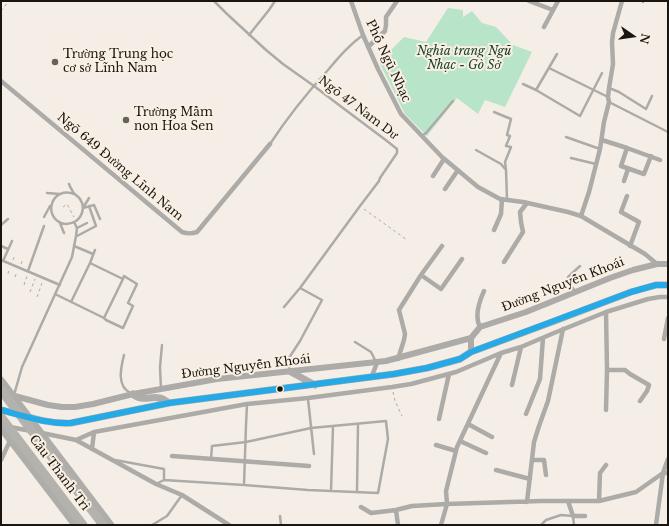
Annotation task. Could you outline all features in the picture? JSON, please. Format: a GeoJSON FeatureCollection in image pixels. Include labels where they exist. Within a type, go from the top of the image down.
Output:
{"type":"FeatureCollection","features":[{"type":"Feature","properties":{"kind":"highway","name":"Cầu Thanh Trì"},"geometry":{"type":"LineString","coordinates":[[1,391],[103,525]]}},
{"type":"Feature","properties":{"kind":"highway","name":"Cầu Thanh Trì"},"geometry":{"type":"LineString","coordinates":[[1,417],[83,525]]}},
{"type":"Feature","properties":{"kind":"main road"},"geometry":{"type":"LineString","coordinates":[[1,410],[53,423],[63,424],[169,403],[371,378],[427,368],[460,359],[471,352],[631,292],[666,283]]}},
{"type":"Feature","properties":{"kind":"main road"},"geometry":{"type":"LineString","coordinates":[[291,372],[315,385]]}},
{"type":"Feature","properties":{"kind":"main road"},"geometry":{"type":"LineString","coordinates":[[1,380],[111,525]]}},
{"type":"Feature","properties":{"kind":"main road"},"geometry":{"type":"LineString","coordinates":[[133,394],[137,398],[158,397],[169,403]]}},
{"type":"Feature","properties":{"kind":"main road"},"geometry":{"type":"LineString","coordinates":[[1,426],[74,525]]}},
{"type":"Feature","properties":{"kind":"street","name":"Phố Ngũ Nhạc"},"geometry":{"type":"LineString","coordinates":[[351,1],[368,47],[401,114],[444,159],[478,187],[500,199],[527,203],[581,216],[645,254],[657,264]]}},
{"type":"Feature","properties":{"kind":"street"},"geometry":{"type":"LineString","coordinates":[[368,47],[385,32],[386,17],[397,1]]}},
{"type":"Feature","properties":{"kind":"street"},"geometry":{"type":"LineString","coordinates":[[529,1],[553,10]]}},
{"type":"Feature","properties":{"kind":"street"},"geometry":{"type":"LineString","coordinates":[[544,28],[558,1]]}},
{"type":"Feature","properties":{"kind":"street"},"geometry":{"type":"LineString","coordinates":[[581,216],[589,192],[602,140],[613,64],[613,33],[622,1]]}},
{"type":"Feature","properties":{"kind":"street","name":"Ngõ 649 Đường Lĩnh Nam"},"geometry":{"type":"LineString","coordinates":[[1,81],[182,232],[190,234],[197,232],[270,144]]}},
{"type":"Feature","properties":{"kind":"street"},"geometry":{"type":"LineString","coordinates":[[602,140],[660,160]]}},
{"type":"Feature","properties":{"kind":"street"},"geometry":{"type":"LineString","coordinates":[[627,148],[621,166],[628,169],[644,174],[650,156]]}},
{"type":"Feature","properties":{"kind":"street"},"geometry":{"type":"LineString","coordinates":[[433,176],[444,159]]}},
{"type":"Feature","properties":{"kind":"street"},"geometry":{"type":"LineString","coordinates":[[624,181],[628,169]]}},
{"type":"Feature","properties":{"kind":"street"},"geometry":{"type":"LineString","coordinates":[[445,189],[458,170]]}},
{"type":"Feature","properties":{"kind":"street"},"geometry":{"type":"LineString","coordinates":[[627,196],[621,212],[640,222],[630,246]]}},
{"type":"Feature","properties":{"kind":"street"},"geometry":{"type":"LineString","coordinates":[[494,230],[505,200]]}},
{"type":"Feature","properties":{"kind":"street"},"geometry":{"type":"LineString","coordinates":[[504,262],[524,232],[520,212],[527,203]]}},
{"type":"Feature","properties":{"kind":"street"},"geometry":{"type":"LineString","coordinates":[[398,359],[405,334],[399,310],[421,275],[442,246]]}},
{"type":"Feature","properties":{"kind":"street"},"geometry":{"type":"LineString","coordinates":[[421,275],[441,289],[462,259]]}},
{"type":"Feature","properties":{"kind":"street","name":"Đường Nguyễn Khoái"},"geometry":{"type":"LineString","coordinates":[[480,327],[526,312],[575,291],[633,270],[661,263],[668,264]]}},
{"type":"Feature","properties":{"kind":"street"},"geometry":{"type":"LineString","coordinates":[[471,352],[471,338],[480,327],[477,315],[478,304],[484,291]]}},
{"type":"Feature","properties":{"kind":"street"},"geometry":{"type":"LineString","coordinates":[[76,440],[94,432],[248,404],[308,398],[411,384],[456,372],[501,353],[522,347],[606,312],[648,299],[668,297]]}},
{"type":"Feature","properties":{"kind":"street"},"geometry":{"type":"LineString","coordinates":[[606,312],[606,410]]}},
{"type":"Feature","properties":{"kind":"street"},"geometry":{"type":"LineString","coordinates":[[664,339],[668,318]]}},
{"type":"Feature","properties":{"kind":"street"},"geometry":{"type":"LineString","coordinates":[[527,502],[536,436],[548,401],[563,329]]}},
{"type":"Feature","properties":{"kind":"street","name":"Đường Nguyễn Khoái"},"geometry":{"type":"LineString","coordinates":[[1,391],[48,405],[75,407],[133,394],[217,379],[377,363],[398,359],[471,338]]}},
{"type":"Feature","properties":{"kind":"street"},"geometry":{"type":"LineString","coordinates":[[526,414],[540,379],[542,338]]}},
{"type":"Feature","properties":{"kind":"street"},"geometry":{"type":"LineString","coordinates":[[512,385],[522,347]]}},
{"type":"Feature","properties":{"kind":"street"},"geometry":{"type":"LineString","coordinates":[[441,525],[447,504],[446,491],[456,451],[501,353]]}},
{"type":"Feature","properties":{"kind":"street"},"geometry":{"type":"LineString","coordinates":[[371,378],[377,363]]}},
{"type":"Feature","properties":{"kind":"street"},"geometry":{"type":"LineString","coordinates":[[607,370],[625,370],[649,385],[640,401]]}},
{"type":"Feature","properties":{"kind":"street"},"geometry":{"type":"LineString","coordinates":[[439,419],[449,374]]}},
{"type":"Feature","properties":{"kind":"street"},"geometry":{"type":"LineString","coordinates":[[468,424],[492,437]]}},
{"type":"Feature","properties":{"kind":"street"},"geometry":{"type":"LineString","coordinates":[[1,426],[76,440],[156,484],[182,495],[229,525]]}},
{"type":"Feature","properties":{"kind":"street"},"geometry":{"type":"LineString","coordinates":[[92,449],[94,432]]}},
{"type":"Feature","properties":{"kind":"street"},"geometry":{"type":"LineString","coordinates":[[1,433],[74,525]]}},
{"type":"Feature","properties":{"kind":"street"},"geometry":{"type":"LineString","coordinates":[[460,441],[486,453]]}},
{"type":"Feature","properties":{"kind":"street"},"geometry":{"type":"LineString","coordinates":[[1,460],[9,443]]}},
{"type":"Feature","properties":{"kind":"street"},"geometry":{"type":"LineString","coordinates":[[436,445],[456,451]]}},
{"type":"Feature","properties":{"kind":"street"},"geometry":{"type":"LineString","coordinates":[[172,456],[309,466]]}},
{"type":"Feature","properties":{"kind":"street"},"geometry":{"type":"LineString","coordinates":[[656,525],[668,459]]}},
{"type":"Feature","properties":{"kind":"street"},"geometry":{"type":"LineString","coordinates":[[532,460],[544,460],[546,475]]}},
{"type":"Feature","properties":{"kind":"street"},"geometry":{"type":"LineString","coordinates":[[599,501],[600,473],[606,464]]}},
{"type":"Feature","properties":{"kind":"street"},"geometry":{"type":"LineString","coordinates":[[496,470],[530,480]]}},
{"type":"Feature","properties":{"kind":"street"},"geometry":{"type":"LineString","coordinates":[[361,507],[371,513],[396,510],[412,506],[447,504],[599,501],[636,492],[666,473]]}},
{"type":"Feature","properties":{"kind":"street"},"geometry":{"type":"LineString","coordinates":[[568,501],[573,516],[585,516]]}},
{"type":"Feature","properties":{"kind":"street"},"geometry":{"type":"LineString","coordinates":[[396,510],[398,525]]}},
{"type":"Feature","properties":{"kind":"lane","name":"Ngõ 47 Nam Dư"},"geometry":{"type":"LineString","coordinates":[[214,1],[248,35],[283,64],[397,148],[398,153],[379,181],[300,288],[284,307]]}},
{"type":"Feature","properties":{"kind":"lane"},"geometry":{"type":"LineString","coordinates":[[248,35],[275,1]]}},
{"type":"Feature","properties":{"kind":"lane"},"geometry":{"type":"LineString","coordinates":[[270,144],[282,126],[314,86],[348,48],[363,35]]}},
{"type":"Feature","properties":{"kind":"lane"},"geometry":{"type":"LineString","coordinates":[[536,90],[557,54]]}},
{"type":"Feature","properties":{"kind":"lane"},"geometry":{"type":"LineString","coordinates":[[549,68],[594,90],[609,100],[668,132]]}},
{"type":"Feature","properties":{"kind":"lane"},"geometry":{"type":"LineString","coordinates":[[523,84],[580,116],[602,73]]}},
{"type":"Feature","properties":{"kind":"lane"},"geometry":{"type":"LineString","coordinates":[[609,88],[619,92],[646,109],[652,96]]}},
{"type":"Feature","properties":{"kind":"lane"},"geometry":{"type":"LineString","coordinates":[[21,98],[25,94]]}},
{"type":"Feature","properties":{"kind":"lane"},"geometry":{"type":"LineString","coordinates":[[422,136],[453,101]]}},
{"type":"Feature","properties":{"kind":"lane"},"geometry":{"type":"LineString","coordinates":[[494,112],[512,119],[507,135],[510,136],[506,146],[511,147],[505,162],[505,200]]}},
{"type":"Feature","properties":{"kind":"lane"},"geometry":{"type":"LineString","coordinates":[[566,137],[600,149]]}},
{"type":"Feature","properties":{"kind":"lane"},"geometry":{"type":"LineString","coordinates":[[476,150],[501,164],[506,170]]}},
{"type":"Feature","properties":{"kind":"lane"},"geometry":{"type":"LineString","coordinates":[[571,158],[596,164]]}},
{"type":"Feature","properties":{"kind":"lane"},"geometry":{"type":"LineString","coordinates":[[69,184],[74,194]]}},
{"type":"Feature","properties":{"kind":"lane"},"geometry":{"type":"LineString","coordinates":[[44,217],[55,198],[68,192],[80,198],[83,208]]}},
{"type":"Feature","properties":{"kind":"lane"},"geometry":{"type":"LineString","coordinates":[[47,193],[61,194]]}},
{"type":"Feature","properties":{"kind":"lane"},"geometry":{"type":"LineString","coordinates":[[52,204],[54,218],[67,224],[75,222],[81,215],[89,198]]}},
{"type":"Feature","properties":{"kind":"lane"},"geometry":{"type":"LineString","coordinates":[[83,208],[94,205],[100,219]]}},
{"type":"Feature","properties":{"kind":"lane"},"geometry":{"type":"LineString","coordinates":[[76,236],[96,226],[89,206]]}},
{"type":"Feature","properties":{"kind":"lane"},"geometry":{"type":"LineString","coordinates":[[1,225],[8,219]]}},
{"type":"Feature","properties":{"kind":"lane"},"geometry":{"type":"LineString","coordinates":[[60,222],[64,233]]}},
{"type":"Feature","properties":{"kind":"lane"},"geometry":{"type":"LineString","coordinates":[[14,395],[22,367],[72,257],[77,228],[75,222]]}},
{"type":"Feature","properties":{"kind":"lane"},"geometry":{"type":"LineString","coordinates":[[77,228],[87,222]]}},
{"type":"Feature","properties":{"kind":"lane"},"geometry":{"type":"LineString","coordinates":[[28,272],[44,226]]}},
{"type":"Feature","properties":{"kind":"lane"},"geometry":{"type":"LineString","coordinates":[[12,241],[2,261],[60,285]]}},
{"type":"Feature","properties":{"kind":"lane"},"geometry":{"type":"LineString","coordinates":[[1,246],[8,249]]}},
{"type":"Feature","properties":{"kind":"lane"},"geometry":{"type":"LineString","coordinates":[[74,246],[93,254]]}},
{"type":"Feature","properties":{"kind":"lane"},"geometry":{"type":"LineString","coordinates":[[71,302],[95,250]]}},
{"type":"Feature","properties":{"kind":"lane"},"geometry":{"type":"LineString","coordinates":[[90,263],[123,279]]}},
{"type":"Feature","properties":{"kind":"lane"},"geometry":{"type":"LineString","coordinates":[[575,291],[569,283],[568,278],[570,274],[580,266]]}},
{"type":"Feature","properties":{"kind":"lane"},"geometry":{"type":"LineString","coordinates":[[55,294],[123,328],[133,306],[128,303],[137,284],[124,276],[104,318]]}},
{"type":"Feature","properties":{"kind":"lane"},"geometry":{"type":"LineString","coordinates":[[291,372],[287,361],[300,341],[322,300],[300,288]]}},
{"type":"Feature","properties":{"kind":"lane"},"geometry":{"type":"LineString","coordinates":[[355,342],[370,352],[377,363]]}},
{"type":"Feature","properties":{"kind":"lane"},"geometry":{"type":"LineString","coordinates":[[161,389],[160,367],[162,345]]}},
{"type":"Feature","properties":{"kind":"lane"},"geometry":{"type":"LineString","coordinates":[[124,355],[120,373],[121,382],[128,392],[133,394]]}},
{"type":"Feature","properties":{"kind":"lane"},"geometry":{"type":"LineString","coordinates":[[308,398],[314,454]]}},
{"type":"Feature","properties":{"kind":"lane"},"geometry":{"type":"LineString","coordinates":[[244,485],[248,404]]}},
{"type":"Feature","properties":{"kind":"lane"},"geometry":{"type":"LineString","coordinates":[[156,484],[164,480],[378,493],[388,439],[386,421],[311,428],[246,442],[212,446],[211,459]]}},
{"type":"Feature","properties":{"kind":"lane"},"geometry":{"type":"LineString","coordinates":[[357,492],[358,424]]}},
{"type":"Feature","properties":{"kind":"lane"},"geometry":{"type":"LineString","coordinates":[[331,491],[333,426]]}},
{"type":"Feature","properties":{"kind":"lane"},"geometry":{"type":"LineString","coordinates":[[114,460],[164,469],[164,480]]}},
{"type":"Feature","properties":{"kind":"lane"},"geometry":{"type":"LineString","coordinates":[[152,525],[167,516],[182,495]]}},
{"type":"Feature","properties":{"kind":"lane"},"geometry":{"type":"LineString","coordinates":[[540,525],[546,520],[561,514],[573,516],[574,525]]}},
{"type":"Feature","properties":{"kind":"lane"},"geometry":{"type":"LineString","coordinates":[[280,516],[281,525]]}},
{"type":"Feature","properties":{"kind":"path"},"geometry":{"type":"LineString","coordinates":[[1,12],[9,1]]}},
{"type":"Feature","properties":{"kind":"path"},"geometry":{"type":"LineString","coordinates":[[63,207],[67,204],[75,222]]}},
{"type":"Feature","properties":{"kind":"path"},"geometry":{"type":"LineString","coordinates":[[360,206],[407,240]]}},
{"type":"Feature","properties":{"kind":"path"},"geometry":{"type":"LineString","coordinates":[[8,274],[15,255]]}},
{"type":"Feature","properties":{"kind":"path"},"geometry":{"type":"LineString","coordinates":[[15,278],[23,258]]}},
{"type":"Feature","properties":{"kind":"path"},"geometry":{"type":"LineString","coordinates":[[24,285],[28,272]]}},
{"type":"Feature","properties":{"kind":"path"},"geometry":{"type":"LineString","coordinates":[[30,292],[36,275]]}},
{"type":"Feature","properties":{"kind":"path"},"geometry":{"type":"LineString","coordinates":[[37,297],[44,278]]}},
{"type":"Feature","properties":{"kind":"path"},"geometry":{"type":"LineString","coordinates":[[392,387],[395,401],[402,416]]}},
{"type":"Feature","properties":{"kind":"green space","name":"Nghĩa trang Ngũ Nhạc - Gò Sở"},"geometry":{"type":"Polygon","coordinates":[[[448,8],[463,10],[463,17],[472,11],[482,23],[496,27],[513,45],[532,52],[505,107],[485,100],[478,114],[457,98],[427,136],[405,114],[379,62],[404,37],[426,42],[448,8]]]}},
{"type":"Feature","properties":{"kind":"transit line"},"geometry":{"type":"LineString","coordinates":[[1,410],[44,421],[71,423],[169,403],[394,374],[427,368],[460,359],[471,352],[631,292],[656,285],[668,285]]}},
{"type":"Feature","properties":{"kind":"place","name":"Trường Trung học cơ sở Lĩnh Nam"},"geometry":{"type":"Point","coordinates":[55,62]}},
{"type":"Feature","properties":{"kind":"place","name":"Trường Mầm non Hoa Sen"},"geometry":{"type":"Point","coordinates":[126,120]}}]}
